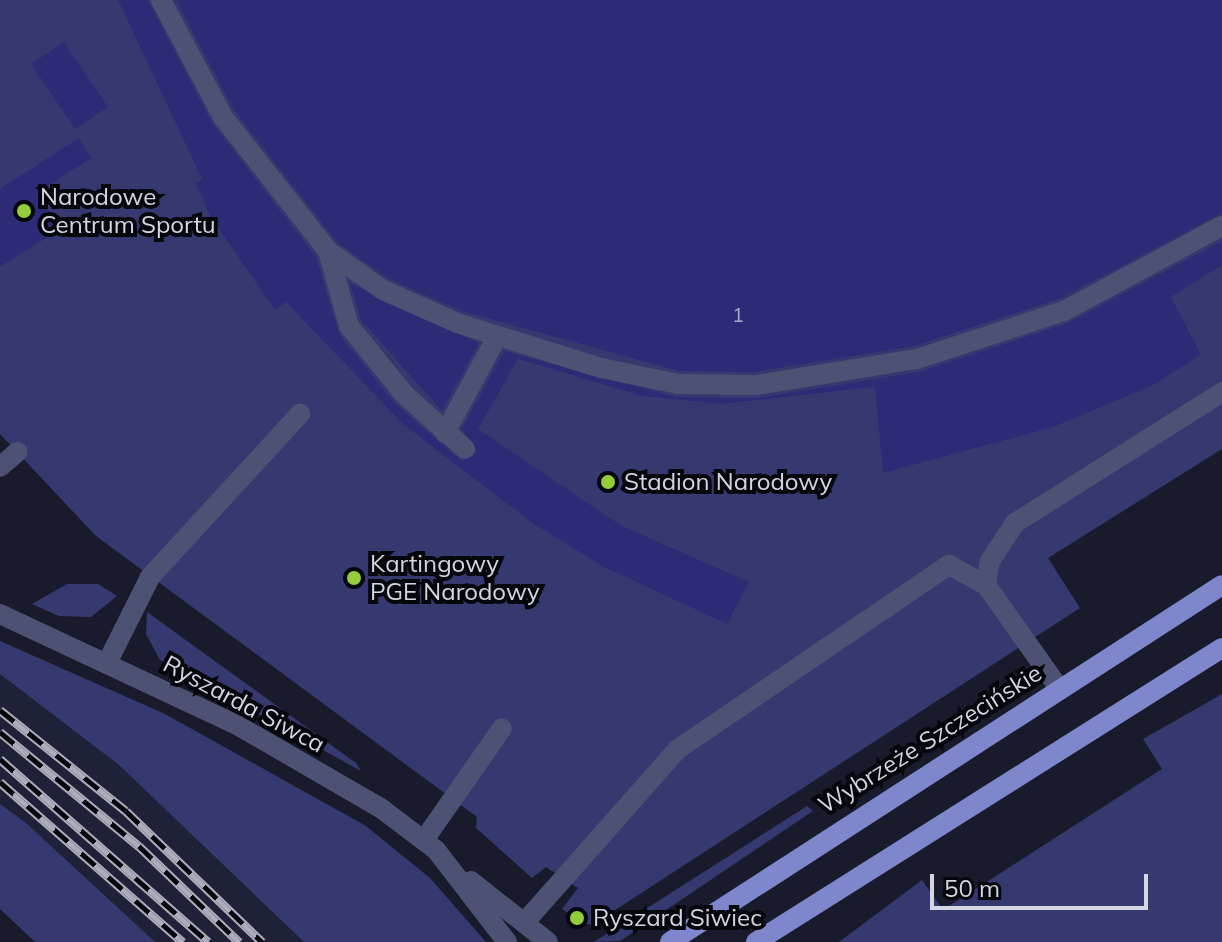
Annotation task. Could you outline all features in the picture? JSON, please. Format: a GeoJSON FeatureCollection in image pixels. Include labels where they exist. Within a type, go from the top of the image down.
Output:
{"type":"FeatureCollection","features":[{"type":"Feature","properties":{"kind":"main road","name":"Wybrzeże Szczecińskie"},"geometry":{"type":"LineString","coordinates":[[670,942],[1222,585]]}},
{"type":"Feature","properties":{"kind":"main road"},"geometry":{"type":"LineString","coordinates":[[756,942],[1222,648]]}},
{"type":"Feature","properties":{"kind":"street"},"geometry":{"type":"LineString","coordinates":[[161,0],[223,117],[328,251],[383,290],[497,337],[678,384],[836,376],[984,341],[1064,311],[1222,226]]}},
{"type":"Feature","properties":{"kind":"street"},"geometry":{"type":"LineString","coordinates":[[328,251],[349,326],[445,433],[465,449]]}},
{"type":"Feature","properties":{"kind":"street"},"geometry":{"type":"LineString","coordinates":[[445,433],[497,337]]}},
{"type":"Feature","properties":{"kind":"street"},"geometry":{"type":"LineString","coordinates":[[986,585],[990,561],[1015,523],[1222,392]]}},
{"type":"Feature","properties":{"kind":"street"},"geometry":{"type":"LineString","coordinates":[[107,663],[150,577],[300,414]]}},
{"type":"Feature","properties":{"kind":"street"},"geometry":{"type":"LineString","coordinates":[[0,467],[17,452]]}},
{"type":"Feature","properties":{"kind":"street"},"geometry":{"type":"LineString","coordinates":[[524,923],[702,730],[949,565],[986,585],[1059,688]]}},
{"type":"Feature","properties":{"kind":"street","name":"Ryszarda Siwca"},"geometry":{"type":"LineString","coordinates":[[0,614],[239,726],[424,840],[449,864],[548,942]]}},
{"type":"Feature","properties":{"kind":"street"},"geometry":{"type":"LineString","coordinates":[[424,840],[502,728]]}},
{"type":"Feature","properties":{"kind":"street","name":"Ryszarda Siwca"},"geometry":{"type":"LineString","coordinates":[[449,864],[507,942]]}},
{"type":"Feature","properties":{"kind":"shaded area","name":"Stadion Narodowy"},"geometry":{"type":"Polygon","coordinates":[[[0,0],[1222,0],[1222,449],[1048,558],[1080,608],[592,925],[583,923],[562,909],[578,888],[546,867],[532,878],[476,828],[477,817],[96,536],[0,434],[0,0]]]}},
{"type":"Feature","properties":{"kind":"shaded area"},"geometry":{"type":"Polygon","coordinates":[[[67,584],[98,584],[117,596],[91,617],[59,616],[32,604],[67,584]]]}},
{"type":"Feature","properties":{"kind":"shaded area"},"geometry":{"type":"Polygon","coordinates":[[[147,612],[356,763],[361,771],[160,660],[146,634],[147,612]]]}},
{"type":"Feature","properties":{"kind":"shaded area"},"geometry":{"type":"Polygon","coordinates":[[[0,641],[165,714],[366,826],[430,878],[486,942],[304,942],[119,765],[0,674],[0,641]]]}},
{"type":"Feature","properties":{"kind":"shaded area"},"geometry":{"type":"Polygon","coordinates":[[[0,674],[119,765],[304,942],[155,942],[0,804],[0,674]]]}},
{"type":"Feature","properties":{"kind":"shaded area"},"geometry":{"type":"Polygon","coordinates":[[[1222,694],[1222,942],[839,942],[922,880],[943,910],[1162,769],[1143,739],[1222,694]]]}},
{"type":"Feature","properties":{"kind":"shaded area"},"geometry":{"type":"Polygon","coordinates":[[[0,804],[26,823],[155,942],[35,942],[0,909],[0,804]]]}},
{"type":"Feature","properties":{"kind":"shaded area"},"geometry":{"type":"Polygon","coordinates":[[[807,806],[813,811],[620,941],[594,942],[807,806]]]}},
{"type":"Feature","properties":{"kind":"building"},"geometry":{"type":"Polygon","coordinates":[[[118,0],[148,0],[212,123],[316,257],[339,334],[395,404],[462,461],[477,452],[462,429],[504,351],[676,397],[758,398],[919,372],[1068,323],[1222,241],[1222,265],[1171,297],[1201,355],[1151,386],[1053,427],[883,473],[875,387],[722,404],[642,396],[518,359],[478,429],[622,526],[749,582],[727,624],[602,566],[531,522],[403,424],[286,302],[275,310],[210,216],[196,183],[202,179],[118,0]]]}},
{"type":"Feature","properties":{"kind":"building"},"geometry":{"type":"Polygon","coordinates":[[[176,0],[1222,0],[1222,213],[1059,299],[914,346],[755,372],[679,371],[462,311],[389,279],[337,242],[234,110],[176,0]]]}},
{"type":"Feature","properties":{"kind":"building"},"geometry":{"type":"Polygon","coordinates":[[[64,42],[108,107],[75,129],[31,64],[64,42]]]}},
{"type":"Feature","properties":{"kind":"building","name":"Narodowe Centrum Sportu"},"geometry":{"type":"Polygon","coordinates":[[[79,138],[91,158],[37,193],[60,229],[0,267],[0,189],[79,138]]]}},
{"type":"Feature","properties":{"kind":"building"},"geometry":{"type":"Polygon","coordinates":[[[350,283],[479,343],[442,411],[361,320],[350,283]]]}},
{"type":"Feature","properties":{"kind":"railway"},"geometry":{"type":"LineString","coordinates":[[0,710],[126,811],[262,942]]}},
{"type":"Feature","properties":{"kind":"railway"},"geometry":{"type":"LineString","coordinates":[[0,732],[139,846],[239,942]]}},
{"type":"Feature","properties":{"kind":"railway"},"geometry":{"type":"LineString","coordinates":[[0,759],[208,942]]}},
{"type":"Feature","properties":{"kind":"railway"},"geometry":{"type":"LineString","coordinates":[[0,782],[183,942]]}},
{"type":"Feature","properties":{"kind":"place","name":"Narodowe Centrum Sportu"},"geometry":{"type":"Point","coordinates":[24,211]}},
{"type":"Feature","properties":{"kind":"place","name":"Stadion Narodowy"},"geometry":{"type":"Point","coordinates":[608,482]}},
{"type":"Feature","properties":{"kind":"place","name":"Kartingowy PGE Narodowy"},"geometry":{"type":"Point","coordinates":[354,578]}},
{"type":"Feature","properties":{"kind":"place","name":"Ryszard Siwiec"},"geometry":{"type":"Point","coordinates":[577,918]}}]}
